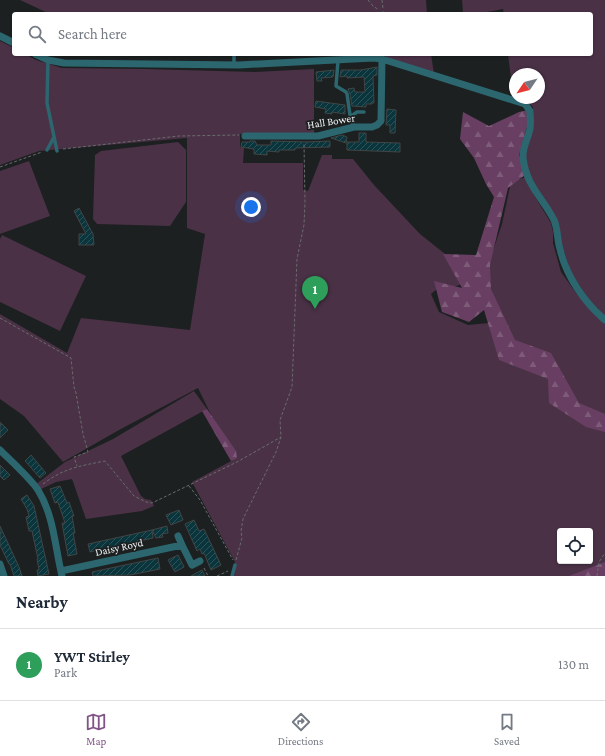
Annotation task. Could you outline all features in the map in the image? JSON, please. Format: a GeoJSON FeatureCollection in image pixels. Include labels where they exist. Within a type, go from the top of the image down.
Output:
{"type":"FeatureCollection","features":[{"type":"Feature","properties":{"kind":"street"},"geometry":{"type":"LineString","coordinates":[[0,36],[12,42]]}},
{"type":"Feature","properties":{"kind":"street"},"geometry":{"type":"LineString","coordinates":[[39,56],[48,60],[64,63],[234,65],[383,57],[524,104],[530,111],[530,128],[522,156],[530,184],[554,220],[566,270],[585,298],[605,320]]}},
{"type":"Feature","properties":{"kind":"street","name":"Hall Bower"},"geometry":{"type":"LineString","coordinates":[[245,136],[318,136],[354,127],[372,127],[377,125],[381,121],[383,57]]}},
{"type":"Feature","properties":{"kind":"street"},"geometry":{"type":"LineString","coordinates":[[0,450],[37,489],[46,504],[51,520],[62,573]]}},
{"type":"Feature","properties":{"kind":"street"},"geometry":{"type":"LineString","coordinates":[[178,536],[192,565],[200,561]]}},
{"type":"Feature","properties":{"kind":"street","name":"Daisy Royd"},"geometry":{"type":"LineString","coordinates":[[62,573],[182,545]]}},
{"type":"Feature","properties":{"kind":"street"},"geometry":{"type":"LineString","coordinates":[[0,564],[4,576]]}},
{"type":"Feature","properties":{"kind":"lane"},"geometry":{"type":"LineString","coordinates":[[234,56],[234,65]]}},
{"type":"Feature","properties":{"kind":"lane"},"geometry":{"type":"LineString","coordinates":[[48,60],[48,103],[56,150]]}},
{"type":"Feature","properties":{"kind":"lane"},"geometry":{"type":"LineString","coordinates":[[338,60],[336,86],[347,94],[350,117],[354,127]]}},
{"type":"Feature","properties":{"kind":"lane"},"geometry":{"type":"LineString","coordinates":[[350,117],[356,112],[364,112]]}},
{"type":"Feature","properties":{"kind":"lane"},"geometry":{"type":"LineString","coordinates":[[47,150],[54,137]]}},
{"type":"Feature","properties":{"kind":"lane"},"geometry":{"type":"LineString","coordinates":[[232,576],[234,566]]}},
{"type":"Feature","properties":{"kind":"path"},"geometry":{"type":"LineString","coordinates":[[368,0],[372,6],[381,12]]}},
{"type":"Feature","properties":{"kind":"path"},"geometry":{"type":"LineString","coordinates":[[382,0],[384,12]]}},
{"type":"Feature","properties":{"kind":"path"},"geometry":{"type":"LineString","coordinates":[[56,150],[179,136],[245,136]]}},
{"type":"Feature","properties":{"kind":"path"},"geometry":{"type":"LineString","coordinates":[[217,576],[234,566],[242,538],[241,531],[243,520],[276,452],[281,437],[280,420],[292,387],[297,259],[304,225],[304,136]]}},
{"type":"Feature","properties":{"kind":"path"},"geometry":{"type":"LineString","coordinates":[[0,167],[47,150]]}},
{"type":"Feature","properties":{"kind":"path"},"geometry":{"type":"LineString","coordinates":[[0,318],[72,358],[74,387],[88,452],[74,457],[77,466]]}},
{"type":"Feature","properties":{"kind":"path"},"geometry":{"type":"LineString","coordinates":[[37,489],[59,473],[77,466],[105,461],[134,496],[146,502],[152,503],[237,462],[281,437]]}},
{"type":"Feature","properties":{"kind":"path"},"geometry":{"type":"LineString","coordinates":[[189,486],[200,500],[234,566]]}},
{"type":"Feature","properties":{"kind":"path"},"geometry":{"type":"LineString","coordinates":[[597,576],[599,562],[605,553]]}},
{"type":"Feature","properties":{"kind":"path"},"geometry":{"type":"LineString","coordinates":[[200,561],[208,576]]}},
{"type":"Feature","properties":{"kind":"shaded area"},"geometry":{"type":"Polygon","coordinates":[[[20,0],[426,0],[427,12],[46,12],[20,0]]]}},
{"type":"Feature","properties":{"kind":"shaded area"},"geometry":{"type":"Polygon","coordinates":[[[462,0],[605,0],[605,316],[589,300],[571,273],[561,242],[559,228],[533,185],[525,158],[533,124],[533,107],[530,104],[545,104],[545,68],[510,68],[508,56],[593,56],[593,12],[504,12],[503,9],[487,12],[463,12],[462,0]]]}},
{"type":"Feature","properties":{"kind":"shaded area"},"geometry":{"type":"Polygon","coordinates":[[[0,41],[12,47],[12,56],[29,56],[36,60],[62,68],[255,72],[314,69],[314,134],[240,134],[240,147],[244,148],[243,163],[303,163],[303,190],[308,191],[322,155],[332,155],[332,159],[353,159],[374,185],[420,234],[464,269],[481,268],[493,251],[502,224],[511,182],[526,177],[534,195],[551,223],[553,243],[561,272],[576,293],[605,324],[605,573],[595,576],[234,576],[236,565],[234,560],[192,482],[233,460],[198,388],[63,462],[24,416],[0,399],[0,314],[67,353],[81,318],[190,330],[205,234],[187,228],[187,138],[39,151],[0,165],[0,41]],[[483,274],[455,287],[437,289],[431,294],[439,312],[468,325],[489,323],[495,310],[494,298],[483,274]]]}},
{"type":"Feature","properties":{"kind":"shaded area"},"geometry":{"type":"Polygon","coordinates":[[[431,56],[434,74],[386,57],[431,56]]]}},
{"type":"Feature","properties":{"kind":"shaded area"},"geometry":{"type":"Polygon","coordinates":[[[178,142],[186,150],[186,202],[170,226],[97,224],[93,219],[95,155],[101,151],[178,142]]]}},
{"type":"Feature","properties":{"kind":"shaded area"},"geometry":{"type":"Polygon","coordinates":[[[29,161],[50,216],[0,234],[0,171],[29,161]]]}},
{"type":"Feature","properties":{"kind":"shaded area"},"geometry":{"type":"Polygon","coordinates":[[[2,235],[86,276],[60,331],[0,302],[0,239],[2,235]]]}},
{"type":"Feature","properties":{"kind":"shaded area"},"geometry":{"type":"Polygon","coordinates":[[[194,391],[207,409],[121,456],[141,496],[145,499],[151,500],[154,506],[142,511],[86,519],[72,479],[56,482],[39,490],[35,485],[65,462],[113,439],[194,391]]]}},
{"type":"Feature","properties":{"kind":"green space"},"geometry":{"type":"Polygon","coordinates":[[[528,110],[527,127],[519,155],[525,175],[508,188],[490,265],[491,289],[515,340],[551,353],[579,403],[605,414],[605,432],[586,427],[549,403],[548,379],[499,360],[484,310],[469,322],[442,312],[434,281],[462,288],[443,254],[476,255],[494,197],[474,158],[460,139],[463,112],[489,126],[519,112],[528,110]]]}},
{"type":"Feature","properties":{"kind":"green space"},"geometry":{"type":"Polygon","coordinates":[[[207,409],[236,451],[237,458],[231,461],[202,411],[207,409]]]}},
{"type":"Feature","properties":{"kind":"green space"},"geometry":{"type":"Polygon","coordinates":[[[605,562],[605,576],[569,576],[605,562]]]}},
{"type":"Feature","properties":{"kind":"building"},"geometry":{"type":"Polygon","coordinates":[[[377,67],[377,75],[373,76],[374,103],[366,104],[366,107],[352,106],[348,89],[354,88],[355,92],[365,92],[364,77],[340,77],[341,70],[361,70],[377,67]]]}},
{"type":"Feature","properties":{"kind":"building"},"geometry":{"type":"Polygon","coordinates":[[[334,70],[333,77],[321,78],[322,81],[317,81],[316,72],[334,70]]]}},
{"type":"Feature","properties":{"kind":"building"},"geometry":{"type":"Polygon","coordinates":[[[316,101],[345,105],[345,114],[332,112],[332,114],[325,113],[326,109],[315,107],[316,101]]]}},
{"type":"Feature","properties":{"kind":"building"},"geometry":{"type":"Polygon","coordinates":[[[387,109],[396,110],[395,133],[390,133],[390,125],[386,125],[387,109]]]}},
{"type":"Feature","properties":{"kind":"building"},"geometry":{"type":"Polygon","coordinates":[[[359,133],[366,133],[366,142],[400,143],[400,152],[347,150],[347,142],[359,142],[359,133]]]}},
{"type":"Feature","properties":{"kind":"building"},"geometry":{"type":"Polygon","coordinates":[[[342,135],[347,137],[346,143],[331,138],[342,135]]]}},
{"type":"Feature","properties":{"kind":"building"},"geometry":{"type":"Polygon","coordinates":[[[255,141],[257,145],[271,145],[271,141],[330,141],[330,147],[295,148],[295,150],[279,150],[279,152],[267,151],[267,155],[254,154],[254,149],[241,147],[242,142],[255,141]]]}},
{"type":"Feature","properties":{"kind":"building"},"geometry":{"type":"Polygon","coordinates":[[[79,208],[93,234],[94,245],[79,245],[79,234],[86,234],[74,211],[79,208]]]}},
{"type":"Feature","properties":{"kind":"building"},"geometry":{"type":"Polygon","coordinates":[[[0,422],[8,430],[0,438],[0,422]]]}},
{"type":"Feature","properties":{"kind":"building"},"geometry":{"type":"Polygon","coordinates":[[[31,455],[46,473],[40,478],[25,461],[31,455]]]}},
{"type":"Feature","properties":{"kind":"building"},"geometry":{"type":"Polygon","coordinates":[[[0,465],[10,475],[4,480],[0,476],[0,465]]]}},
{"type":"Feature","properties":{"kind":"building"},"geometry":{"type":"Polygon","coordinates":[[[60,486],[67,503],[69,502],[74,516],[72,516],[75,533],[73,533],[77,554],[68,556],[62,523],[65,523],[58,502],[55,503],[50,489],[60,486]]]}},
{"type":"Feature","properties":{"kind":"building"},"geometry":{"type":"Polygon","coordinates":[[[27,495],[34,506],[49,574],[38,576],[38,559],[32,531],[29,531],[26,517],[29,516],[21,499],[27,495]]]}},
{"type":"Feature","properties":{"kind":"building"},"geometry":{"type":"Polygon","coordinates":[[[179,510],[183,520],[171,525],[166,515],[179,510]]]}},
{"type":"Feature","properties":{"kind":"building"},"geometry":{"type":"Polygon","coordinates":[[[194,520],[199,531],[204,529],[221,565],[211,570],[204,553],[202,554],[200,549],[197,551],[185,524],[194,520]]]}},
{"type":"Feature","properties":{"kind":"building"},"geometry":{"type":"Polygon","coordinates":[[[0,526],[22,576],[14,576],[10,564],[0,545],[0,526]]]}},
{"type":"Feature","properties":{"kind":"building"},"geometry":{"type":"Polygon","coordinates":[[[167,526],[168,533],[162,534],[163,537],[156,538],[152,530],[167,526]]]}},
{"type":"Feature","properties":{"kind":"building"},"geometry":{"type":"Polygon","coordinates":[[[152,530],[153,538],[90,552],[88,544],[152,530]]]}},
{"type":"Feature","properties":{"kind":"building"},"geometry":{"type":"Polygon","coordinates":[[[178,555],[184,567],[175,572],[168,560],[178,555]]]}},
{"type":"Feature","properties":{"kind":"building"},"geometry":{"type":"Polygon","coordinates":[[[158,558],[160,569],[130,575],[93,576],[92,572],[158,558]]]}},
{"type":"Feature","properties":{"kind":"building"},"geometry":{"type":"Polygon","coordinates":[[[202,570],[205,576],[191,576],[202,570]]]}},
{"type":"Feature","properties":{"kind":"place","name":"YWT Stirley"},"geometry":{"type":"Point","coordinates":[315,309]}}]}
